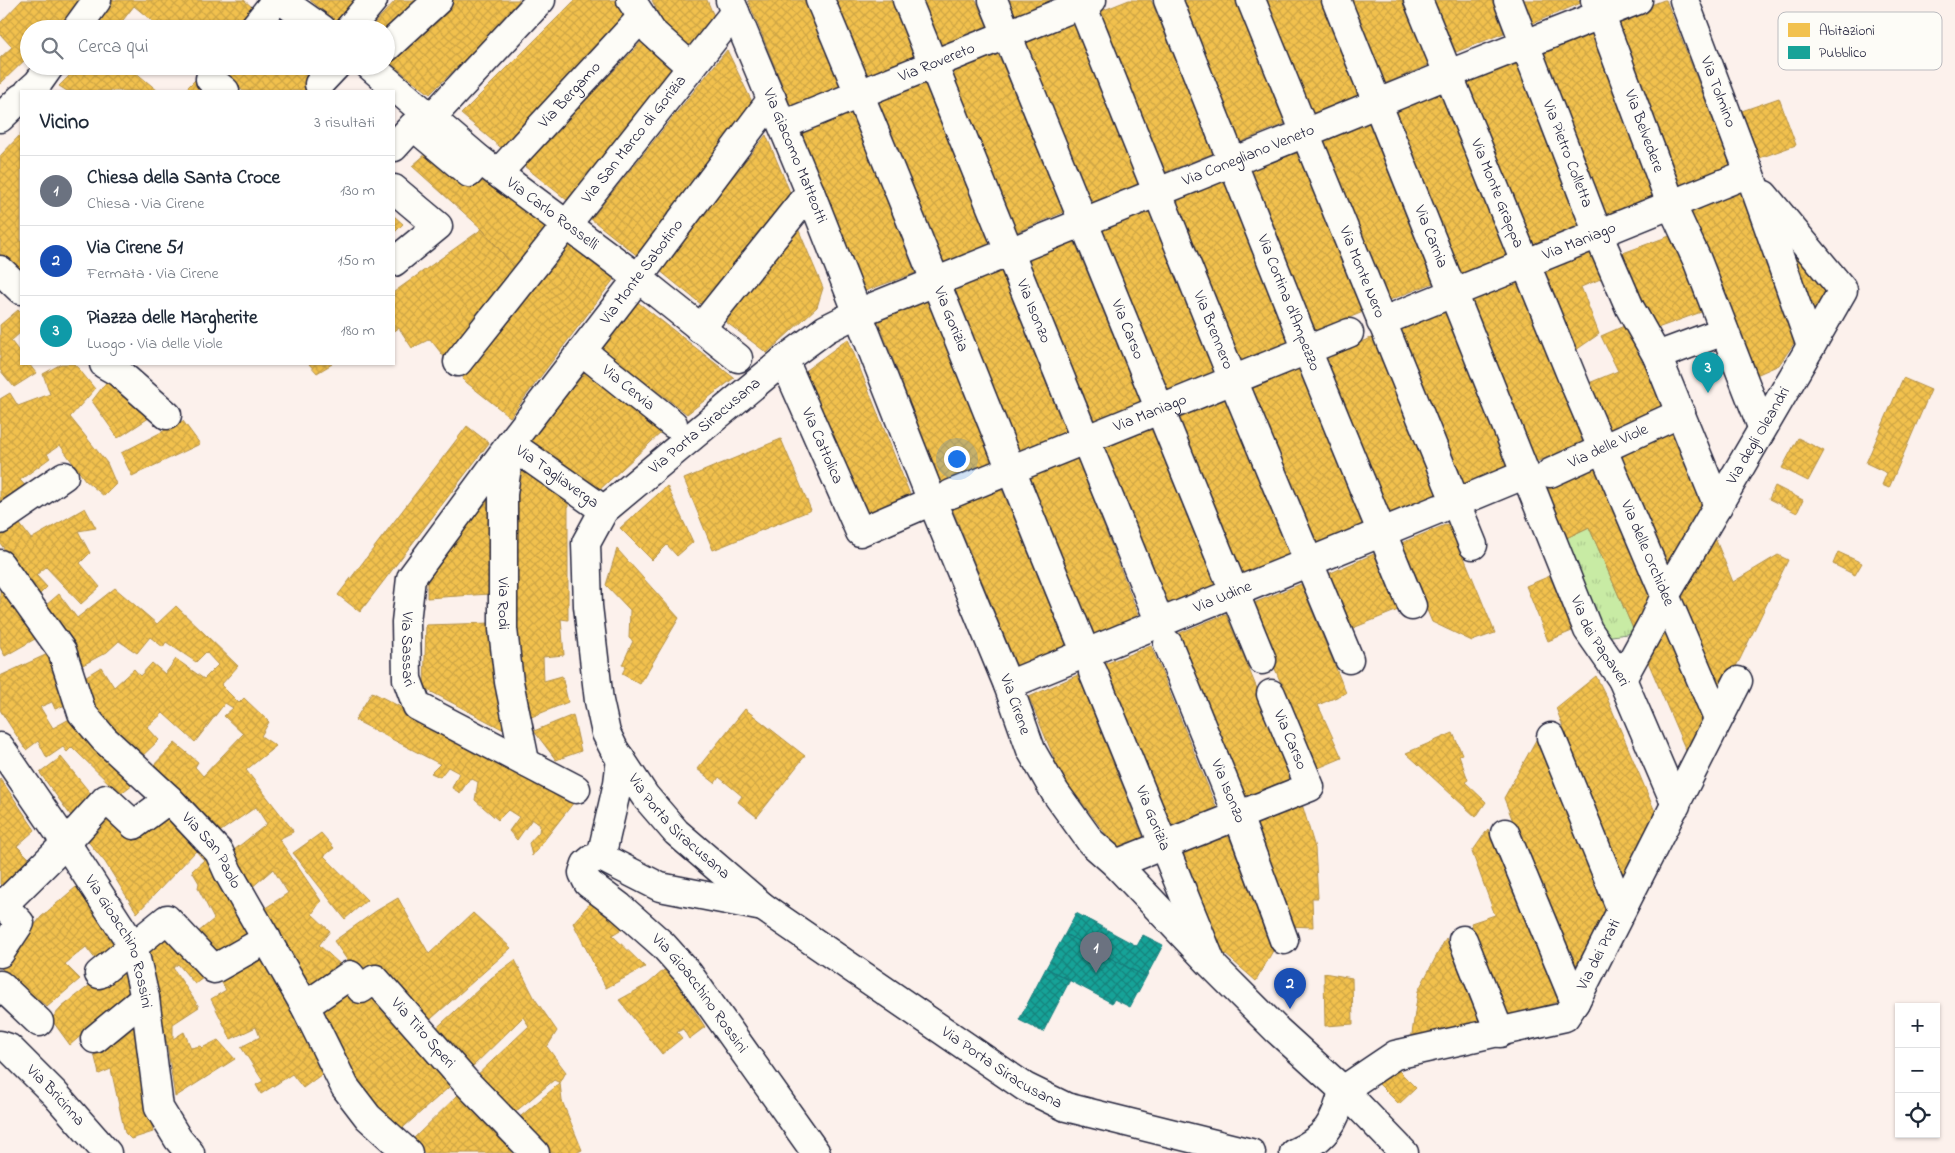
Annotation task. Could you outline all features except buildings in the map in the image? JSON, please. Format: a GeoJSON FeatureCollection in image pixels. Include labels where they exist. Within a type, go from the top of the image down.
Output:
{"type":"FeatureCollection","features":[{"type":"Feature","properties":{"kind":"street"},"geometry":{"type":"LineString","coordinates":[[83,20],[97,0]]}},
{"type":"Feature","properties":{"kind":"street"},"geometry":{"type":"LineString","coordinates":[[260,20],[276,0]]}},
{"type":"Feature","properties":{"kind":"street"},"geometry":{"type":"LineString","coordinates":[[281,0],[309,20]]}},
{"type":"Feature","properties":{"kind":"street"},"geometry":{"type":"LineString","coordinates":[[357,20],[373,0]]}},
{"type":"Feature","properties":{"kind":"street"},"geometry":{"type":"LineString","coordinates":[[395,40],[438,0]]}},
{"type":"Feature","properties":{"kind":"street"},"geometry":{"type":"LineString","coordinates":[[431,118],[541,0]]}},
{"type":"Feature","properties":{"kind":"street","name":"Via Gorizia"},"geometry":{"type":"LineString","coordinates":[[820,0],[860,93],[1010,470],[1080,639]]}},
{"type":"Feature","properties":{"kind":"street","name":"Via Isonzo"},"geometry":{"type":"LineString","coordinates":[[907,0],[1238,816],[1284,940]]}},
{"type":"Feature","properties":{"kind":"street","name":"Via Carso"},"geometry":{"type":"LineString","coordinates":[[993,0],[1262,660]]}},
{"type":"Feature","properties":{"kind":"street","name":"Via Cortina d'Ampezzo"},"geometry":{"type":"LineString","coordinates":[[1168,0],[1307,350],[1412,606]]}},
{"type":"Feature","properties":{"kind":"street","name":"Via Monte Nero"},"geometry":{"type":"LineString","coordinates":[[1251,0],[1381,322],[1447,506],[1473,545]]}},
{"type":"Feature","properties":{"kind":"street","name":"Via Carnia"},"geometry":{"type":"LineString","coordinates":[[1336,0],[1454,292],[1538,473]]}},
{"type":"Feature","properties":{"kind":"street","name":"Via Monte Grappa"},"geometry":{"type":"LineString","coordinates":[[1418,0],[1576,387]]}},
{"type":"Feature","properties":{"kind":"street","name":"Via Pietro Colletta"},"geometry":{"type":"LineString","coordinates":[[1508,0],[1598,234],[1630,308],[1657,356],[1673,416],[1718,506]]}},
{"type":"Feature","properties":{"kind":"street","name":"Via Conegliano Veneto"},"geometry":{"type":"LineString","coordinates":[[858,312],[1305,134],[1449,74],[1526,45],[1598,7],[1638,0]]}},
{"type":"Feature","properties":{"kind":"street","name":"Via Tolmino"},"geometry":{"type":"LineString","coordinates":[[1684,0],[1751,178]]}},
{"type":"Feature","properties":{"kind":"street","name":"Via Rovereto"},"geometry":{"type":"LineString","coordinates":[[783,125],[1084,1]]}},
{"type":"Feature","properties":{"kind":"street","name":"Via Brennero"},"geometry":{"type":"LineString","coordinates":[[1084,1],[1157,192],[1349,659]]}},
{"type":"Feature","properties":{"kind":"street","name":"Via San Marco di Gorizia"},"geometry":{"type":"LineString","coordinates":[[458,362],[691,67],[733,6]]}},
{"type":"Feature","properties":{"kind":"street","name":"Via Giacomo Matteotti"},"geometry":{"type":"LineString","coordinates":[[733,6],[858,312]]}},
{"type":"Feature","properties":{"kind":"street","name":"Via Belvedere"},"geometry":{"type":"LineString","coordinates":[[1598,7],[1671,204],[1697,260],[1762,427]]}},
{"type":"Feature","properties":{"kind":"street"},"geometry":{"type":"LineString","coordinates":[[636,9],[652,32],[691,67]]}},
{"type":"Feature","properties":{"kind":"street","name":"Via Bergamo"},"geometry":{"type":"LineString","coordinates":[[395,146],[413,126],[469,174],[489,166],[636,9]]}},
{"type":"Feature","properties":{"kind":"street","name":"Via Carlo Rosselli"},"geometry":{"type":"LineString","coordinates":[[381,75],[489,166],[638,278],[738,358]]}},
{"type":"Feature","properties":{"kind":"street","name":"Via Monte Sabotino"},"geometry":{"type":"LineString","coordinates":[[510,444],[638,278],[772,99]]}},
{"type":"Feature","properties":{"kind":"street"},"geometry":{"type":"LineString","coordinates":[[0,118],[20,101]]}},
{"type":"Feature","properties":{"kind":"street"},"geometry":{"type":"LineString","coordinates":[[1751,178],[1811,346]]}},
{"type":"Feature","properties":{"kind":"street","name":"Via Maniago"},"geometry":{"type":"LineString","coordinates":[[1381,322],[1671,204],[1751,178]]}},
{"type":"Feature","properties":{"kind":"street","name":"Via degli Oleandri"},"geometry":{"type":"LineString","coordinates":[[1622,679],[1665,596],[1843,290],[1751,178]]}},
{"type":"Feature","properties":{"kind":"street"},"geometry":{"type":"LineString","coordinates":[[395,189],[438,226],[395,261]]}},
{"type":"Feature","properties":{"kind":"street"},"geometry":{"type":"LineString","coordinates":[[700,329],[810,192]]}},
{"type":"Feature","properties":{"kind":"street"},"geometry":{"type":"LineString","coordinates":[[0,270],[20,289]]}},
{"type":"Feature","properties":{"kind":"street","name":"Via Porta Siracusana"},"geometry":{"type":"LineString","coordinates":[[858,312],[826,329],[784,360],[604,510],[586,543],[588,606],[599,701],[606,732],[645,796],[676,832],[763,908],[1025,1086],[1066,1107],[1251,1153]]}},
{"type":"Feature","properties":{"kind":"street","name":"Via Cirene"},"geometry":{"type":"LineString","coordinates":[[858,312],[942,498],[1031,750],[1055,792],[1092,842],[1116,864],[1277,1030],[1343,1090],[1404,1153]]}},
{"type":"Feature","properties":{"kind":"street"},"geometry":{"type":"LineString","coordinates":[[1657,356],[1724,331]]}},
{"type":"Feature","properties":{"kind":"street","name":"Via Maniago"},"geometry":{"type":"LineString","coordinates":[[860,532],[1349,333]]}},
{"type":"Feature","properties":{"kind":"street","name":"Via Cervia"},"geometry":{"type":"LineString","coordinates":[[582,351],[673,424]]}},
{"type":"Feature","properties":{"kind":"street","name":"Via Cattolica"},"geometry":{"type":"LineString","coordinates":[[784,360],[860,532]]}},
{"type":"Feature","properties":{"kind":"street"},"geometry":{"type":"LineString","coordinates":[[106,365],[118,372],[168,415]]}},
{"type":"Feature","properties":{"kind":"street","name":"Via delle Orchidee"},"geometry":{"type":"LineString","coordinates":[[1576,387],[1718,719]]}},
{"type":"Feature","properties":{"kind":"street","name":"Via delle Viole"},"geometry":{"type":"LineString","coordinates":[[1538,473],[1602,449],[1673,416]]}},
{"type":"Feature","properties":{"kind":"street","name":"Via Tagliaverga"},"geometry":{"type":"LineString","coordinates":[[510,444],[604,510]]}},
{"type":"Feature","properties":{"kind":"street","name":"Via Rodi"},"geometry":{"type":"LineString","coordinates":[[510,444],[503,494],[503,629],[509,682],[525,761]]}},
{"type":"Feature","properties":{"kind":"street","name":"Via Sassari"},"geometry":{"type":"LineString","coordinates":[[510,444],[410,578],[406,622],[407,679],[417,706],[576,789]]}},
{"type":"Feature","properties":{"kind":"street","name":"Via Udine"},"geometry":{"type":"LineString","coordinates":[[1008,685],[1164,634],[1234,592],[1447,506],[1538,473]]}},
{"type":"Feature","properties":{"kind":"street","name":"Via dei Papaveri"},"geometry":{"type":"LineString","coordinates":[[1538,473],[1588,630],[1622,679],[1676,805]]}},
{"type":"Feature","properties":{"kind":"street"},"geometry":{"type":"LineString","coordinates":[[0,520],[64,476]]}},
{"type":"Feature","properties":{"kind":"street","name":"Via San Paolo"},"geometry":{"type":"LineString","coordinates":[[0,564],[62,651],[82,712],[104,739],[169,799],[220,852],[228,872],[305,1006],[346,1086],[368,1117],[408,1153]]}},
{"type":"Feature","properties":{"kind":"street","name":"Via Gorizia"},"geometry":{"type":"LineString","coordinates":[[1093,672],[1212,965]]}},
{"type":"Feature","properties":{"kind":"street","name":"Via dei Prati"},"geometry":{"type":"LineString","coordinates":[[1343,1090],[1395,1055],[1565,1017],[1575,1002],[1738,681]]}},
{"type":"Feature","properties":{"kind":"street","name":"Via Carso"},"geometry":{"type":"LineString","coordinates":[[1238,816],[1310,787],[1271,694]]}},
{"type":"Feature","properties":{"kind":"street"},"geometry":{"type":"LineString","coordinates":[[1551,737],[1622,909]]}},
{"type":"Feature","properties":{"kind":"street","name":"Via Gioacchino Rossini"},"geometry":{"type":"LineString","coordinates":[[0,747],[66,843],[132,946],[145,998],[158,1108],[178,1139],[190,1153]]}},
{"type":"Feature","properties":{"kind":"street"},"geometry":{"type":"LineString","coordinates":[[621,759],[618,783],[601,857],[660,888],[763,908]]}},
{"type":"Feature","properties":{"kind":"street"},"geometry":{"type":"LineString","coordinates":[[0,953],[20,923],[2,903],[66,843],[106,799],[134,825],[169,799]]}},
{"type":"Feature","properties":{"kind":"street"},"geometry":{"type":"LineString","coordinates":[[1116,864],[1238,816]]}},
{"type":"Feature","properties":{"kind":"street"},"geometry":{"type":"LineString","coordinates":[[1505,834],[1575,1002]]}},
{"type":"Feature","properties":{"kind":"street","name":"Via Gioacchino Rossini"},"geometry":{"type":"LineString","coordinates":[[601,857],[592,859],[586,864],[583,873],[588,883],[620,906],[662,945],[688,973],[816,1153]]}},
{"type":"Feature","properties":{"kind":"street"},"geometry":{"type":"LineString","coordinates":[[99,974],[167,919],[214,969],[267,939]]}},
{"type":"Feature","properties":{"kind":"street"},"geometry":{"type":"LineString","coordinates":[[1463,940],[1500,1033]]}},
{"type":"Feature","properties":{"kind":"street","name":"Via Tito Speri"},"geometry":{"type":"LineString","coordinates":[[305,1006],[350,975],[361,989],[375,979],[465,1081],[535,1153]]}},
{"type":"Feature","properties":{"kind":"street"},"geometry":{"type":"LineString","coordinates":[[0,985],[9,1008],[39,1022]]}},
{"type":"Feature","properties":{"kind":"street"},"geometry":{"type":"LineString","coordinates":[[95,1039],[145,998]]}},
{"type":"Feature","properties":{"kind":"street","name":"Via Bricinna"},"geometry":{"type":"LineString","coordinates":[[0,1045],[9,1048],[55,1094],[107,1153]]}},
{"type":"Feature","properties":{"kind":"street"},"geometry":{"type":"LineString","coordinates":[[1294,1153],[1311,1146],[1327,1131],[1338,1112],[1343,1090]]}},
{"type":"Feature","properties":{"kind":"green space"},"geometry":{"type":"Polygon","coordinates":[[[1589,527],[1635,633],[1604,637],[1562,540],[1589,527]]]}},
{"type":"Feature","properties":{"kind":"place","name":"Piazza delle Margherite"},"geometry":{"type":"Point","coordinates":[1708,393]}},
{"type":"Feature","properties":{"kind":"place","name":"Chiesa della Santa Croce"},"geometry":{"type":"Point","coordinates":[1096,973]}},
{"type":"Feature","properties":{"kind":"place","name":"Via Cirene 51"},"geometry":{"type":"Point","coordinates":[1290,1009]}}]}
